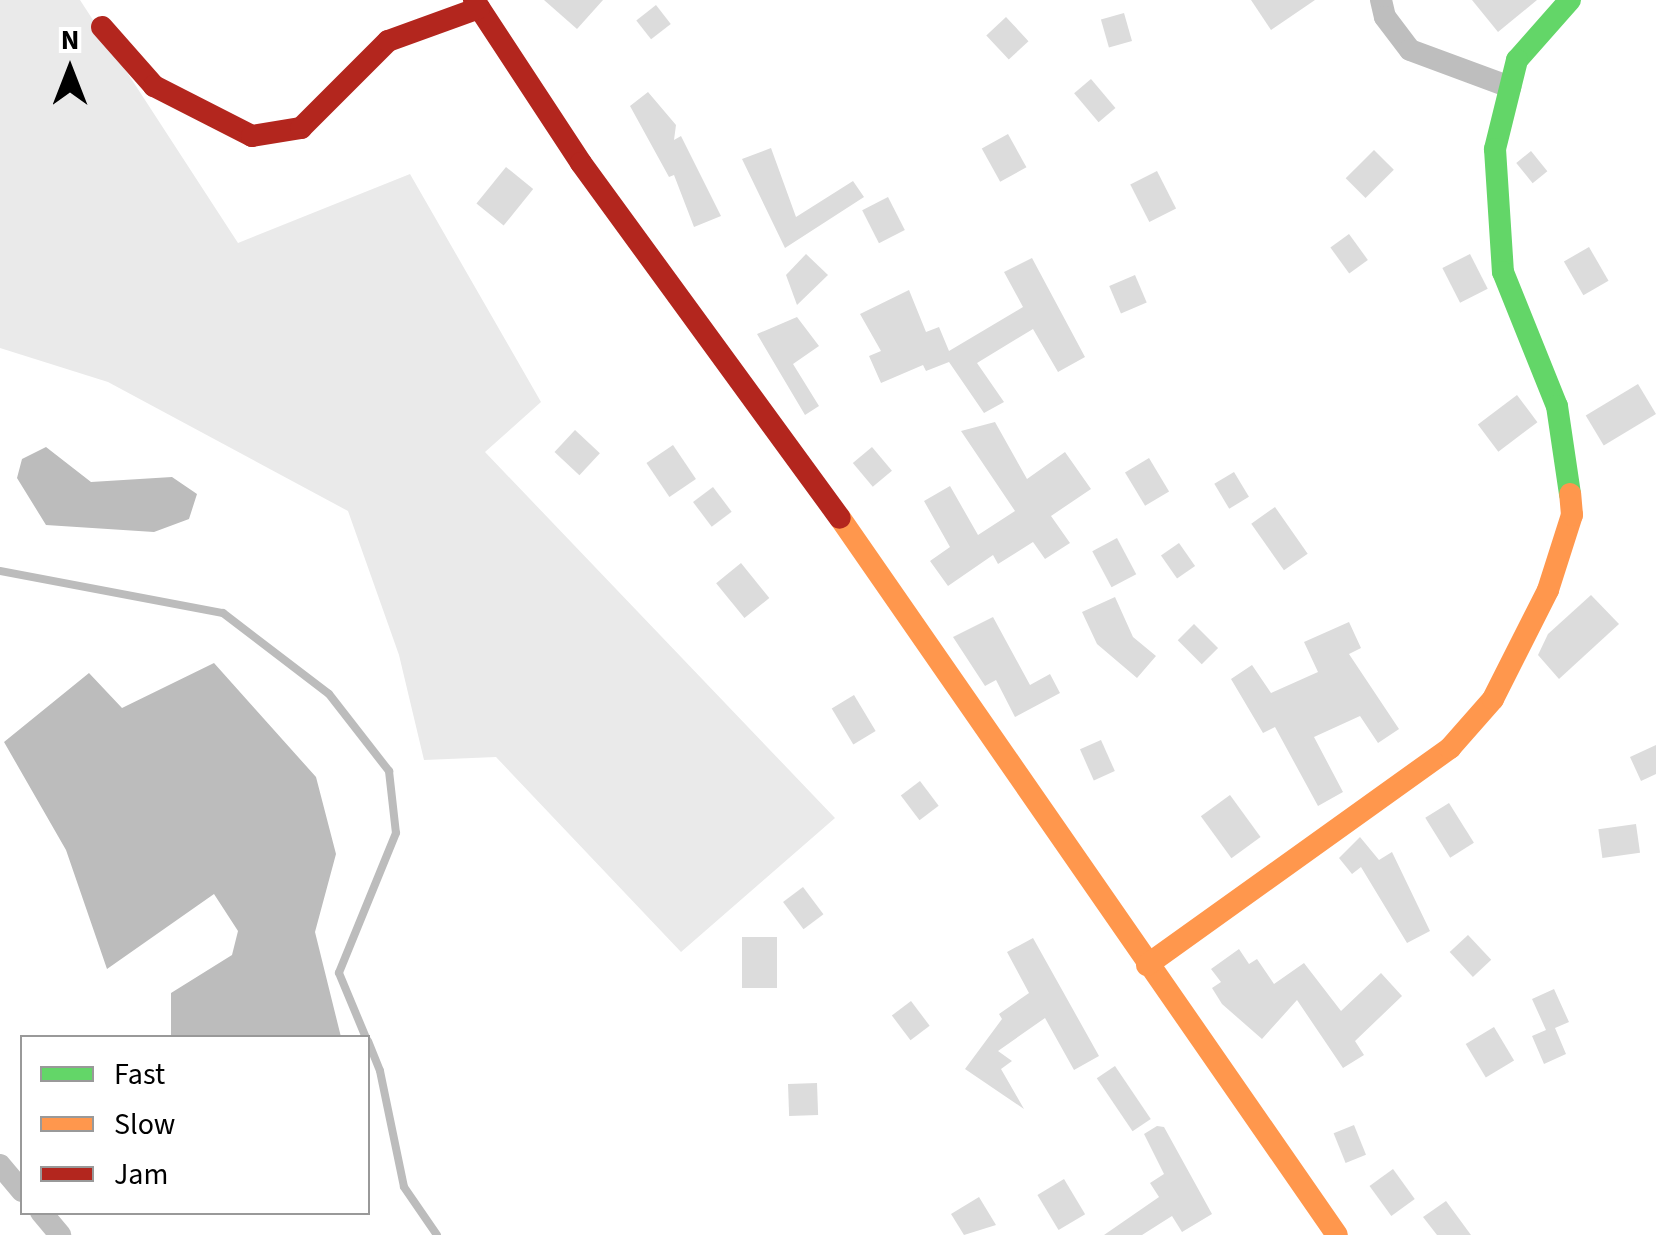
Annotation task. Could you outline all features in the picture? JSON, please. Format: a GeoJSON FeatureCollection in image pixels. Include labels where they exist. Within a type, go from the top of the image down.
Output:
{"type":"FeatureCollection","features":[{"type":"Feature","properties":{"kind":"street"},"geometry":{"type":"LineString","coordinates":[[1381,0],[1385,18],[1410,50],[1510,87]]}},
{"type":"Feature","properties":{"kind":"street"},"geometry":{"type":"LineString","coordinates":[[1147,964],[1450,748],[1492,700],[1548,590],[1572,515],[1569,480],[1557,406],[1503,272],[1495,224],[1495,149],[1517,60],[1570,0]]}},
{"type":"Feature","properties":{"kind":"street"},"geometry":{"type":"LineString","coordinates":[[102,27],[154,86],[252,136],[301,128],[388,41],[476,4],[581,163],[928,638],[1147,964],[1337,1235]]}},
{"type":"Feature","properties":{"kind":"street"},"geometry":{"type":"LineString","coordinates":[[0,1165],[20,1189]]}},
{"type":"Feature","properties":{"kind":"street"},"geometry":{"type":"LineString","coordinates":[[43,1215],[60,1235]]}},
{"type":"Feature","properties":{"kind":"shaded area"},"geometry":{"type":"Polygon","coordinates":[[[0,0],[80,0],[238,243],[410,174],[541,402],[485,452],[835,818],[681,952],[496,757],[424,760],[399,655],[348,511],[108,382],[0,348],[0,0]]]}},
{"type":"Feature","properties":{"kind":"shaded area"},"geometry":{"type":"Polygon","coordinates":[[[46,447],[91,482],[172,477],[197,494],[189,519],[154,532],[46,525],[17,478],[22,459],[46,447]]]}},
{"type":"Feature","properties":{"kind":"shaded area"},"geometry":{"type":"Polygon","coordinates":[[[214,663],[316,777],[336,854],[315,932],[341,1035],[171,1035],[171,993],[232,955],[238,931],[214,894],[107,969],[66,850],[4,742],[89,673],[122,708],[214,663]]]}},
{"type":"Feature","properties":{"kind":"building"},"geometry":{"type":"Polygon","coordinates":[[[544,0],[603,0],[577,29],[544,0]]]}},
{"type":"Feature","properties":{"kind":"building"},"geometry":{"type":"Polygon","coordinates":[[[1251,0],[1315,0],[1271,30],[1251,0]]]}},
{"type":"Feature","properties":{"kind":"building"},"geometry":{"type":"Polygon","coordinates":[[[1472,0],[1537,0],[1498,32],[1472,0]]]}},
{"type":"Feature","properties":{"kind":"building"},"geometry":{"type":"Polygon","coordinates":[[[656,5],[671,24],[651,39],[636,20],[656,5]]]}},
{"type":"Feature","properties":{"kind":"building"},"geometry":{"type":"Polygon","coordinates":[[[1124,13],[1132,41],[1109,47],[1101,20],[1124,13]]]}},
{"type":"Feature","properties":{"kind":"building"},"geometry":{"type":"Polygon","coordinates":[[[1006,17],[1029,41],[1009,60],[986,35],[1006,17]]]}},
{"type":"Feature","properties":{"kind":"building"},"geometry":{"type":"Polygon","coordinates":[[[1091,79],[1115,108],[1099,122],[1074,93],[1091,79]]]}},
{"type":"Feature","properties":{"kind":"building"},"geometry":{"type":"Polygon","coordinates":[[[648,92],[676,125],[674,140],[681,136],[721,216],[694,227],[674,175],[669,177],[630,106],[648,92]]]}},
{"type":"Feature","properties":{"kind":"building"},"geometry":{"type":"Polygon","coordinates":[[[1008,134],[1026,167],[1000,182],[982,149],[1008,134]]]}},
{"type":"Feature","properties":{"kind":"building"},"geometry":{"type":"Polygon","coordinates":[[[771,148],[796,217],[853,181],[864,197],[785,248],[742,159],[771,148]]]}},
{"type":"Feature","properties":{"kind":"building"},"geometry":{"type":"Polygon","coordinates":[[[1374,150],[1394,170],[1366,198],[1346,178],[1374,150]]]}},
{"type":"Feature","properties":{"kind":"building"},"geometry":{"type":"Polygon","coordinates":[[[1531,151],[1547,171],[1533,183],[1516,163],[1531,151]]]}},
{"type":"Feature","properties":{"kind":"building"},"geometry":{"type":"Polygon","coordinates":[[[506,167],[533,189],[504,226],[476,204],[506,167]]]}},
{"type":"Feature","properties":{"kind":"building"},"geometry":{"type":"Polygon","coordinates":[[[1157,171],[1176,208],[1149,222],[1130,185],[1157,171]]]}},
{"type":"Feature","properties":{"kind":"building"},"geometry":{"type":"Polygon","coordinates":[[[888,197],[905,230],[879,243],[862,210],[888,197]]]}},
{"type":"Feature","properties":{"kind":"building"},"geometry":{"type":"Polygon","coordinates":[[[1349,234],[1368,260],[1349,273],[1330,248],[1349,234]]]}},
{"type":"Feature","properties":{"kind":"building"},"geometry":{"type":"Polygon","coordinates":[[[1589,247],[1608,281],[1583,295],[1564,262],[1589,247]]]}},
{"type":"Feature","properties":{"kind":"building"},"geometry":{"type":"Polygon","coordinates":[[[806,254],[828,275],[797,305],[786,275],[806,254]]]}},
{"type":"Feature","properties":{"kind":"building"},"geometry":{"type":"Polygon","coordinates":[[[1470,254],[1488,289],[1460,303],[1442,268],[1470,254]]]}},
{"type":"Feature","properties":{"kind":"building"},"geometry":{"type":"Polygon","coordinates":[[[1032,258],[1085,357],[1058,372],[1033,329],[977,363],[1004,402],[984,413],[949,362],[926,371],[923,365],[881,383],[869,356],[881,351],[860,314],[909,290],[926,332],[939,327],[949,351],[1023,307],[1004,272],[1032,258]]]}},
{"type":"Feature","properties":{"kind":"building"},"geometry":{"type":"Polygon","coordinates":[[[1135,275],[1147,303],[1121,314],[1109,286],[1135,275]]]}},
{"type":"Feature","properties":{"kind":"building"},"geometry":{"type":"Polygon","coordinates":[[[797,317],[819,346],[793,364],[819,406],[805,415],[757,334],[797,317]]]}},
{"type":"Feature","properties":{"kind":"building"},"geometry":{"type":"Polygon","coordinates":[[[1638,384],[1656,414],[1604,445],[1586,415],[1638,384]]]}},
{"type":"Feature","properties":{"kind":"building"},"geometry":{"type":"Polygon","coordinates":[[[1517,395],[1537,422],[1498,452],[1478,424],[1517,395]]]}},
{"type":"Feature","properties":{"kind":"building"},"geometry":{"type":"Polygon","coordinates":[[[995,422],[1027,479],[1065,452],[1091,489],[1051,516],[1070,543],[1045,559],[1033,542],[998,564],[993,555],[948,586],[930,561],[950,547],[924,501],[950,486],[978,535],[1015,511],[961,431],[995,422]]]}},
{"type":"Feature","properties":{"kind":"building"},"geometry":{"type":"Polygon","coordinates":[[[575,430],[600,453],[579,475],[555,452],[575,430]]]}},
{"type":"Feature","properties":{"kind":"building"},"geometry":{"type":"Polygon","coordinates":[[[673,445],[696,479],[669,497],[646,463],[673,445]]]}},
{"type":"Feature","properties":{"kind":"building"},"geometry":{"type":"Polygon","coordinates":[[[872,447],[892,471],[873,487],[853,463],[872,447]]]}},
{"type":"Feature","properties":{"kind":"building"},"geometry":{"type":"Polygon","coordinates":[[[1149,458],[1169,491],[1145,506],[1125,472],[1149,458]]]}},
{"type":"Feature","properties":{"kind":"building"},"geometry":{"type":"Polygon","coordinates":[[[1234,472],[1249,497],[1229,509],[1214,484],[1234,472]]]}},
{"type":"Feature","properties":{"kind":"building"},"geometry":{"type":"Polygon","coordinates":[[[713,487],[732,512],[712,527],[693,502],[713,487]]]}},
{"type":"Feature","properties":{"kind":"building"},"geometry":{"type":"Polygon","coordinates":[[[1275,507],[1308,554],[1284,570],[1251,524],[1275,507]]]}},
{"type":"Feature","properties":{"kind":"building"},"geometry":{"type":"Polygon","coordinates":[[[1117,538],[1136,574],[1112,587],[1092,551],[1117,538]]]}},
{"type":"Feature","properties":{"kind":"building"},"geometry":{"type":"Polygon","coordinates":[[[1179,543],[1195,566],[1177,579],[1161,556],[1179,543]]]}},
{"type":"Feature","properties":{"kind":"building"},"geometry":{"type":"Polygon","coordinates":[[[741,563],[769,598],[744,618],[716,583],[741,563]]]}},
{"type":"Feature","properties":{"kind":"building"},"geometry":{"type":"Polygon","coordinates":[[[1591,595],[1619,624],[1559,679],[1538,655],[1548,634],[1591,595]]]}},
{"type":"Feature","properties":{"kind":"building"},"geometry":{"type":"Polygon","coordinates":[[[1115,597],[1133,637],[1156,656],[1137,678],[1097,644],[1082,612],[1115,597]]]}},
{"type":"Feature","properties":{"kind":"building"},"geometry":{"type":"Polygon","coordinates":[[[993,617],[1030,685],[1050,674],[1060,693],[1015,717],[996,680],[985,686],[953,637],[993,617]]]}},
{"type":"Feature","properties":{"kind":"building"},"geometry":{"type":"Polygon","coordinates":[[[1349,622],[1361,648],[1349,654],[1399,729],[1378,743],[1360,716],[1314,737],[1343,792],[1318,806],[1275,727],[1263,733],[1231,679],[1252,665],[1271,693],[1318,672],[1304,642],[1349,622]]]}},
{"type":"Feature","properties":{"kind":"building"},"geometry":{"type":"Polygon","coordinates":[[[1194,624],[1218,648],[1202,664],[1178,640],[1194,624]]]}},
{"type":"Feature","properties":{"kind":"building"},"geometry":{"type":"Polygon","coordinates":[[[854,695],[876,731],[853,744],[832,708],[854,695]]]}},
{"type":"Feature","properties":{"kind":"building"},"geometry":{"type":"Polygon","coordinates":[[[1101,740],[1115,771],[1094,780],[1080,749],[1101,740]]]}},
{"type":"Feature","properties":{"kind":"building"},"geometry":{"type":"Polygon","coordinates":[[[1656,745],[1656,774],[1641,781],[1630,757],[1656,745]]]}},
{"type":"Feature","properties":{"kind":"building"},"geometry":{"type":"Polygon","coordinates":[[[920,781],[939,806],[919,820],[901,795],[920,781]]]}},
{"type":"Feature","properties":{"kind":"building"},"geometry":{"type":"Polygon","coordinates":[[[1230,795],[1261,837],[1231,858],[1201,816],[1230,795]]]}},
{"type":"Feature","properties":{"kind":"building"},"geometry":{"type":"Polygon","coordinates":[[[1449,803],[1474,843],[1450,858],[1425,818],[1449,803]]]}},
{"type":"Feature","properties":{"kind":"building"},"geometry":{"type":"Polygon","coordinates":[[[1636,824],[1640,853],[1602,858],[1598,829],[1636,824]]]}},
{"type":"Feature","properties":{"kind":"building"},"geometry":{"type":"Polygon","coordinates":[[[1360,837],[1379,860],[1392,852],[1430,931],[1407,943],[1361,867],[1352,874],[1339,858],[1360,837]]]}},
{"type":"Feature","properties":{"kind":"building"},"geometry":{"type":"Polygon","coordinates":[[[803,887],[823,914],[803,929],[783,902],[803,887]]]}},
{"type":"Feature","properties":{"kind":"building"},"geometry":{"type":"Polygon","coordinates":[[[1468,935],[1491,960],[1473,977],[1450,952],[1468,935]]]}},
{"type":"Feature","properties":{"kind":"building"},"geometry":{"type":"Polygon","coordinates":[[[742,937],[777,937],[777,988],[742,988],[742,937]]]}},
{"type":"Feature","properties":{"kind":"building"},"geometry":{"type":"Polygon","coordinates":[[[1033,938],[1099,1056],[1074,1070],[1045,1018],[998,1051],[1012,1061],[1001,1069],[1024,1109],[965,1069],[1002,1019],[999,1014],[1029,993],[1007,952],[1033,938]]]}},
{"type":"Feature","properties":{"kind":"building"},"geometry":{"type":"Polygon","coordinates":[[[1239,949],[1249,964],[1257,959],[1274,984],[1304,963],[1341,1011],[1381,973],[1402,996],[1355,1041],[1364,1055],[1343,1068],[1297,1000],[1262,1039],[1222,1004],[1212,988],[1221,982],[1211,969],[1239,949]]]}},
{"type":"Feature","properties":{"kind":"building"},"geometry":{"type":"Polygon","coordinates":[[[1554,989],[1569,1022],[1555,1028],[1566,1054],[1544,1064],[1532,1036],[1546,1030],[1532,999],[1554,989]]]}},
{"type":"Feature","properties":{"kind":"building"},"geometry":{"type":"Polygon","coordinates":[[[911,1001],[930,1026],[910,1040],[892,1015],[911,1001]]]}},
{"type":"Feature","properties":{"kind":"building"},"geometry":{"type":"Polygon","coordinates":[[[1494,1027],[1514,1060],[1486,1077],[1466,1044],[1494,1027]]]}},
{"type":"Feature","properties":{"kind":"building"},"geometry":{"type":"Polygon","coordinates":[[[1115,1066],[1151,1119],[1133,1131],[1097,1078],[1115,1066]]]}},
{"type":"Feature","properties":{"kind":"building"},"geometry":{"type":"Polygon","coordinates":[[[817,1083],[818,1115],[789,1116],[788,1084],[817,1083]]]}},
{"type":"Feature","properties":{"kind":"building"},"geometry":{"type":"Polygon","coordinates":[[[1354,1125],[1366,1155],[1346,1163],[1334,1133],[1354,1125]]]}},
{"type":"Feature","properties":{"kind":"building"},"geometry":{"type":"Polygon","coordinates":[[[1157,1126],[1164,1127],[1212,1214],[1182,1232],[1172,1216],[1142,1235],[1104,1235],[1159,1197],[1150,1183],[1164,1174],[1144,1134],[1157,1126]]]}},
{"type":"Feature","properties":{"kind":"building"},"geometry":{"type":"Polygon","coordinates":[[[1393,1169],[1415,1199],[1391,1216],[1370,1186],[1393,1169]]]}},
{"type":"Feature","properties":{"kind":"building"},"geometry":{"type":"Polygon","coordinates":[[[1064,1179],[1085,1214],[1059,1230],[1037,1195],[1064,1179]]]}},
{"type":"Feature","properties":{"kind":"building"},"geometry":{"type":"Polygon","coordinates":[[[979,1197],[996,1225],[964,1235],[951,1214],[979,1197]]]}},
{"type":"Feature","properties":{"kind":"building"},"geometry":{"type":"Polygon","coordinates":[[[1446,1201],[1471,1235],[1437,1235],[1423,1217],[1446,1201]]]}},
{"type":"Feature","properties":{"kind":"waterway"},"geometry":{"type":"LineString","coordinates":[[0,571],[223,613],[329,694],[389,771],[396,833],[339,973],[365,1035]]}},
{"type":"Feature","properties":{"kind":"waterway"},"geometry":{"type":"LineString","coordinates":[[370,1046],[380,1071],[404,1187],[437,1235]]}},
{"type":"Feature","properties":{"kind":"traffic: fast"},"geometry":{"type":"LineString","coordinates":[[1570,0],[1517,60],[1495,149],[1503,272],[1557,406],[1570,494]]}},
{"type":"Feature","properties":{"kind":"traffic: slow"},"geometry":{"type":"LineString","coordinates":[[1147,965],[1450,748],[1493,699],[1548,590],[1572,515],[1570,494]]}},
{"type":"Feature","properties":{"kind":"traffic: slow"},"geometry":{"type":"LineString","coordinates":[[840,518],[1337,1235]]}},
{"type":"Feature","properties":{"kind":"traffic: jam"},"geometry":{"type":"LineString","coordinates":[[474,0],[581,163],[840,518]]}},
{"type":"Feature","properties":{"kind":"traffic: jam"},"geometry":{"type":"LineString","coordinates":[[102,27],[154,86],[252,136],[301,128],[388,41],[479,8]]}}]}
